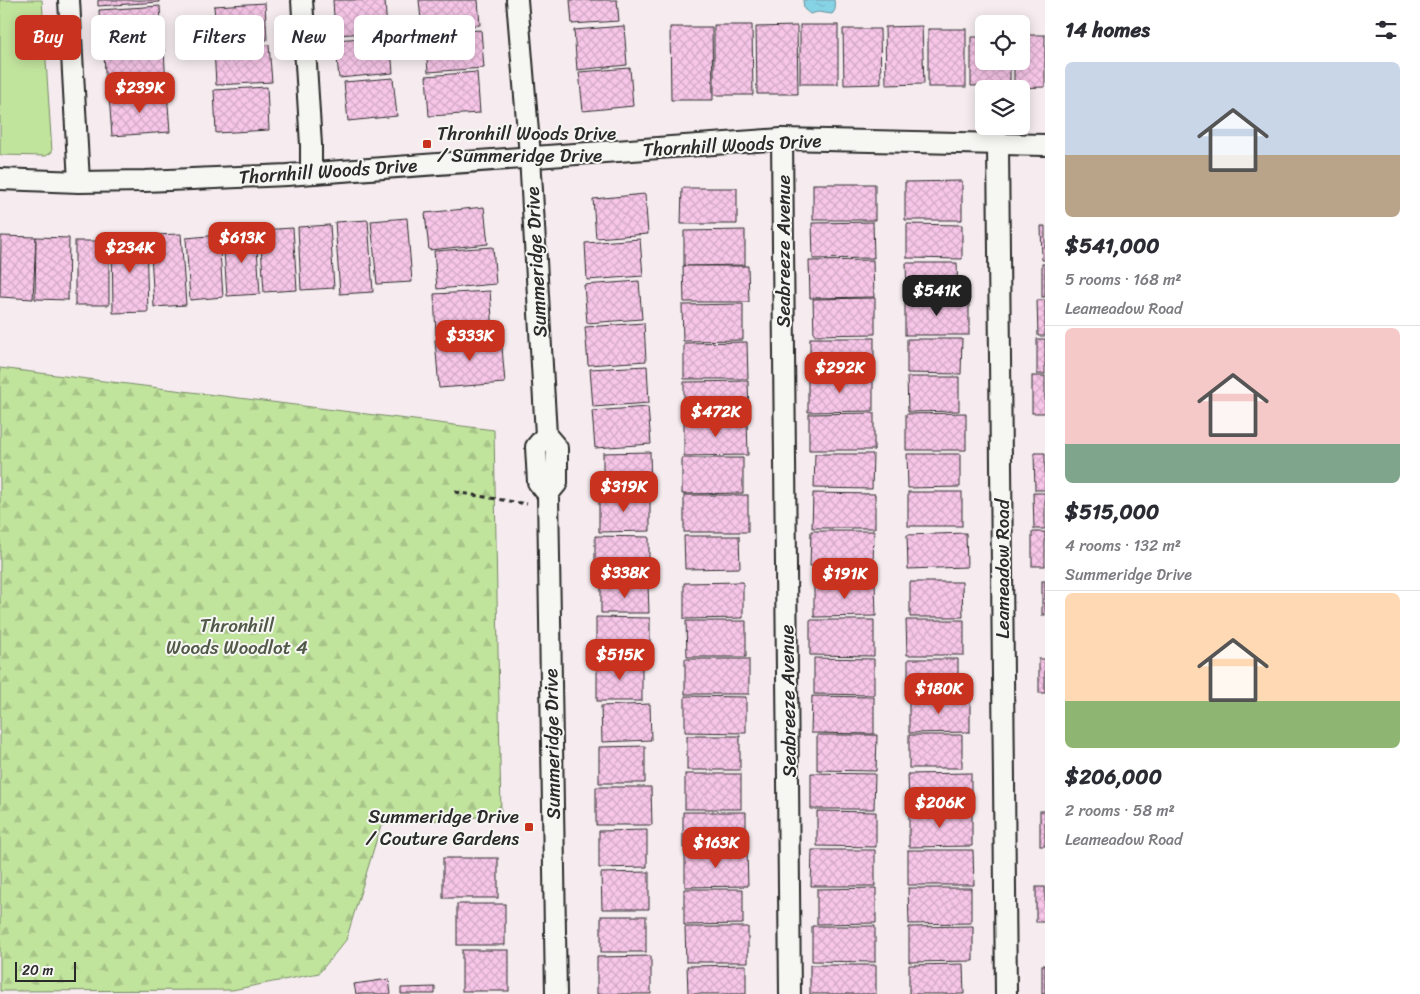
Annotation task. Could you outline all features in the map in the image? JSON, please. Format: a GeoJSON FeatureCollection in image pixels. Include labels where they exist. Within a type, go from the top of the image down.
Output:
{"type":"FeatureCollection","features":[{"type":"Feature","properties":{"kind":"street"},"geometry":{"type":"LineString","coordinates":[[69,0],[79,182]]}},
{"type":"Feature","properties":{"kind":"street"},"geometry":{"type":"LineString","coordinates":[[302,0],[311,145],[310,172]]}},
{"type":"Feature","properties":{"kind":"street","name":"Summeridge Drive"},"geometry":{"type":"LineString","coordinates":[[517,0],[530,156],[546,435],[556,448],[557,483],[548,494],[556,994]]}},
{"type":"Feature","properties":{"kind":"street","name":"Thornhill Woods Drive"},"geometry":{"type":"LineString","coordinates":[[0,180],[145,182],[287,175],[782,139],[1045,145]]}},
{"type":"Feature","properties":{"kind":"street","name":"Seabreeze Avenue"},"geometry":{"type":"LineString","coordinates":[[782,139],[790,994]]}},
{"type":"Feature","properties":{"kind":"street","name":"Leameadow Road"},"geometry":{"type":"LineString","coordinates":[[998,145],[1006,994]]}},
{"type":"Feature","properties":{"kind":"path"},"geometry":{"type":"LineString","coordinates":[[455,492],[527,504]]}},
{"type":"Feature","properties":{"kind":"green space"},"geometry":{"type":"Polygon","coordinates":[[[0,0],[42,0],[43,15],[15,15],[15,60],[46,60],[52,152],[46,156],[0,155],[0,0]]]}},
{"type":"Feature","properties":{"kind":"green space","name":"Thronhill Woods Woodlot 4"},"geometry":{"type":"Polygon","coordinates":[[[0,368],[494,430],[501,815],[381,825],[346,940],[319,973],[232,990],[0,991],[0,368]]]}},
{"type":"Feature","properties":{"kind":"water"},"geometry":{"type":"Polygon","coordinates":[[[803,0],[834,0],[834,12],[832,14],[818,12],[810,14],[804,9],[803,0]]]}},
{"type":"Feature","properties":{"kind":"building"},"geometry":{"type":"Polygon","coordinates":[[[98,0],[159,0],[159,2],[98,6],[98,0]]]}},
{"type":"Feature","properties":{"kind":"building"},"geometry":{"type":"Polygon","coordinates":[[[333,0],[385,0],[386,15],[354,15],[354,34],[344,34],[344,15],[334,15],[333,0]]]}},
{"type":"Feature","properties":{"kind":"building"},"geometry":{"type":"Polygon","coordinates":[[[419,0],[478,0],[480,25],[475,25],[475,15],[420,15],[419,0]]]}},
{"type":"Feature","properties":{"kind":"building"},"geometry":{"type":"Polygon","coordinates":[[[570,0],[617,0],[619,21],[572,24],[570,0]]]}},
{"type":"Feature","properties":{"kind":"building"},"geometry":{"type":"Polygon","coordinates":[[[265,3],[267,40],[264,40],[264,15],[215,15],[214,6],[265,3]]]}},
{"type":"Feature","properties":{"kind":"building"},"geometry":{"type":"Polygon","coordinates":[[[160,6],[160,15],[99,15],[99,10],[160,6]]]}},
{"type":"Feature","properties":{"kind":"building"},"geometry":{"type":"Polygon","coordinates":[[[714,25],[752,25],[753,95],[714,95],[714,25]]]}},
{"type":"Feature","properties":{"kind":"building"},"geometry":{"type":"Polygon","coordinates":[[[800,25],[838,25],[838,84],[800,84],[800,25]]]}},
{"type":"Feature","properties":{"kind":"building"},"geometry":{"type":"Polygon","coordinates":[[[624,26],[627,65],[577,70],[574,30],[624,26]]]}},
{"type":"Feature","properties":{"kind":"building"},"geometry":{"type":"Polygon","coordinates":[[[797,26],[798,94],[757,94],[756,27],[797,26]]]}},
{"type":"Feature","properties":{"kind":"building"},"geometry":{"type":"Polygon","coordinates":[[[922,26],[924,84],[886,85],[885,27],[922,26]]]}},
{"type":"Feature","properties":{"kind":"building"},"geometry":{"type":"Polygon","coordinates":[[[670,27],[712,27],[713,100],[671,100],[670,27]]]}},
{"type":"Feature","properties":{"kind":"building"},"geometry":{"type":"Polygon","coordinates":[[[843,29],[880,29],[881,84],[844,85],[843,29]]]}},
{"type":"Feature","properties":{"kind":"building"},"geometry":{"type":"Polygon","coordinates":[[[928,29],[966,29],[966,87],[928,87],[928,29]]]}},
{"type":"Feature","properties":{"kind":"building"},"geometry":{"type":"Polygon","coordinates":[[[475,30],[481,30],[484,68],[428,72],[427,60],[475,60],[475,30]]]}},
{"type":"Feature","properties":{"kind":"building"},"geometry":{"type":"Polygon","coordinates":[[[1030,35],[1045,35],[1045,87],[1030,87],[1030,80],[1014,80],[1014,70],[1030,70],[1030,35]]]}},
{"type":"Feature","properties":{"kind":"building"},"geometry":{"type":"Polygon","coordinates":[[[971,37],[975,37],[975,70],[1010,70],[1010,80],[975,80],[975,86],[971,86],[971,37]]]}},
{"type":"Feature","properties":{"kind":"building"},"geometry":{"type":"Polygon","coordinates":[[[344,39],[354,39],[354,60],[392,60],[393,73],[339,78],[337,60],[344,60],[344,39]]]}},
{"type":"Feature","properties":{"kind":"building"},"geometry":{"type":"Polygon","coordinates":[[[264,45],[269,45],[272,82],[216,85],[215,60],[264,60],[264,45]]]}},
{"type":"Feature","properties":{"kind":"building"},"geometry":{"type":"Polygon","coordinates":[[[104,60],[165,60],[166,88],[106,92],[104,60]]]}},
{"type":"Feature","properties":{"kind":"building"},"geometry":{"type":"Polygon","coordinates":[[[630,68],[633,106],[583,111],[579,72],[630,68]]]}},
{"type":"Feature","properties":{"kind":"building"},"geometry":{"type":"Polygon","coordinates":[[[477,72],[480,113],[429,116],[426,76],[477,72]]]}},
{"type":"Feature","properties":{"kind":"building"},"geometry":{"type":"Polygon","coordinates":[[[393,78],[397,116],[348,121],[344,82],[393,78]]]}},
{"type":"Feature","properties":{"kind":"building"},"geometry":{"type":"Polygon","coordinates":[[[267,87],[269,130],[216,133],[214,90],[267,87]]]}},
{"type":"Feature","properties":{"kind":"building"},"geometry":{"type":"Polygon","coordinates":[[[167,91],[170,132],[112,136],[109,95],[167,91]]]}},
{"type":"Feature","properties":{"kind":"building"},"geometry":{"type":"Polygon","coordinates":[[[962,181],[962,220],[905,220],[905,182],[962,181]]]}},
{"type":"Feature","properties":{"kind":"building"},"geometry":{"type":"Polygon","coordinates":[[[813,184],[875,184],[875,220],[813,220],[813,184]]]}},
{"type":"Feature","properties":{"kind":"building"},"geometry":{"type":"Polygon","coordinates":[[[682,188],[737,188],[737,224],[681,224],[682,188]]]}},
{"type":"Feature","properties":{"kind":"building"},"geometry":{"type":"Polygon","coordinates":[[[645,194],[648,234],[596,238],[593,199],[645,194]]]}},
{"type":"Feature","properties":{"kind":"building"},"geometry":{"type":"Polygon","coordinates":[[[484,207],[488,244],[429,250],[425,213],[484,207]]]}},
{"type":"Feature","properties":{"kind":"building"},"geometry":{"type":"Polygon","coordinates":[[[407,218],[412,282],[377,284],[371,221],[407,218]]]}},
{"type":"Feature","properties":{"kind":"building"},"geometry":{"type":"Polygon","coordinates":[[[368,220],[373,292],[340,294],[335,222],[368,220]]]}},
{"type":"Feature","properties":{"kind":"building"},"geometry":{"type":"Polygon","coordinates":[[[873,222],[874,258],[813,259],[812,223],[873,222]]]}},
{"type":"Feature","properties":{"kind":"building"},"geometry":{"type":"Polygon","coordinates":[[[907,224],[962,225],[962,259],[907,258],[907,224]]]}},
{"type":"Feature","properties":{"kind":"building"},"geometry":{"type":"Polygon","coordinates":[[[330,225],[334,288],[301,290],[298,227],[330,225]]]}},
{"type":"Feature","properties":{"kind":"building"},"geometry":{"type":"Polygon","coordinates":[[[1041,226],[1045,226],[1045,260],[1042,260],[1041,226]]]}},
{"type":"Feature","properties":{"kind":"building"},"geometry":{"type":"Polygon","coordinates":[[[293,228],[297,290],[264,292],[260,230],[293,228]]]}},
{"type":"Feature","properties":{"kind":"building"},"geometry":{"type":"Polygon","coordinates":[[[745,230],[745,265],[684,266],[684,231],[745,230]]]}},
{"type":"Feature","properties":{"kind":"building"},"geometry":{"type":"Polygon","coordinates":[[[256,232],[260,294],[227,296],[223,235],[256,232]]]}},
{"type":"Feature","properties":{"kind":"building"},"geometry":{"type":"Polygon","coordinates":[[[181,234],[186,305],[154,307],[150,235],[181,234]]]}},
{"type":"Feature","properties":{"kind":"building"},"geometry":{"type":"Polygon","coordinates":[[[146,235],[148,312],[113,313],[112,236],[146,235]]]}},
{"type":"Feature","properties":{"kind":"building"},"geometry":{"type":"Polygon","coordinates":[[[219,235],[223,297],[190,300],[186,238],[219,235]]]}},
{"type":"Feature","properties":{"kind":"building"},"geometry":{"type":"Polygon","coordinates":[[[1,236],[36,237],[33,299],[0,297],[1,236]]]}},
{"type":"Feature","properties":{"kind":"building"},"geometry":{"type":"Polygon","coordinates":[[[36,237],[69,238],[68,300],[35,299],[36,237]]]}},
{"type":"Feature","properties":{"kind":"building"},"geometry":{"type":"Polygon","coordinates":[[[640,239],[643,276],[587,280],[585,243],[640,239]]]}},
{"type":"Feature","properties":{"kind":"building"},"geometry":{"type":"Polygon","coordinates":[[[75,241],[109,241],[109,305],[75,305],[75,241]]]}},
{"type":"Feature","properties":{"kind":"building"},"geometry":{"type":"Polygon","coordinates":[[[493,247],[496,284],[437,289],[434,251],[493,247]]]}},
{"type":"Feature","properties":{"kind":"building"},"geometry":{"type":"Polygon","coordinates":[[[873,260],[874,297],[810,298],[809,261],[873,260]]]}},
{"type":"Feature","properties":{"kind":"building"},"geometry":{"type":"Polygon","coordinates":[[[906,263],[957,263],[958,297],[907,297],[906,263]]]}},
{"type":"Feature","properties":{"kind":"building"},"geometry":{"type":"Polygon","coordinates":[[[1042,264],[1045,264],[1045,297],[1042,297],[1042,264]]]}},
{"type":"Feature","properties":{"kind":"building"},"geometry":{"type":"Polygon","coordinates":[[[683,266],[748,266],[749,302],[684,302],[683,266]]]}},
{"type":"Feature","properties":{"kind":"building"},"geometry":{"type":"Polygon","coordinates":[[[639,281],[642,319],[587,323],[584,285],[639,281]]]}},
{"type":"Feature","properties":{"kind":"building"},"geometry":{"type":"Polygon","coordinates":[[[490,291],[493,332],[436,335],[434,294],[490,291]]]}},
{"type":"Feature","properties":{"kind":"building"},"geometry":{"type":"Polygon","coordinates":[[[875,298],[875,334],[814,335],[813,299],[875,298]]]}},
{"type":"Feature","properties":{"kind":"building"},"geometry":{"type":"Polygon","coordinates":[[[905,299],[969,299],[969,335],[905,335],[905,299]]]}},
{"type":"Feature","properties":{"kind":"building"},"geometry":{"type":"Polygon","coordinates":[[[1037,300],[1045,300],[1045,336],[1038,336],[1037,300]]]}},
{"type":"Feature","properties":{"kind":"building"},"geometry":{"type":"Polygon","coordinates":[[[743,304],[743,340],[683,341],[682,305],[743,304]]]}},
{"type":"Feature","properties":{"kind":"building"},"geometry":{"type":"Polygon","coordinates":[[[644,323],[646,361],[588,365],[585,327],[644,323]]]}},
{"type":"Feature","properties":{"kind":"building"},"geometry":{"type":"Polygon","coordinates":[[[501,335],[505,383],[439,388],[435,340],[501,335]]]}},
{"type":"Feature","properties":{"kind":"building"},"geometry":{"type":"Polygon","coordinates":[[[810,338],[874,338],[874,374],[810,374],[810,338]]]}},
{"type":"Feature","properties":{"kind":"building"},"geometry":{"type":"Polygon","coordinates":[[[907,339],[962,339],[961,374],[907,373],[907,339]]]}},
{"type":"Feature","properties":{"kind":"building"},"geometry":{"type":"Polygon","coordinates":[[[1037,339],[1045,339],[1045,374],[1037,374],[1037,339]]]}},
{"type":"Feature","properties":{"kind":"building"},"geometry":{"type":"Polygon","coordinates":[[[747,342],[748,379],[684,379],[684,343],[747,342]]]}},
{"type":"Feature","properties":{"kind":"building"},"geometry":{"type":"Polygon","coordinates":[[[647,366],[649,403],[593,407],[590,369],[647,366]]]}},
{"type":"Feature","properties":{"kind":"building"},"geometry":{"type":"Polygon","coordinates":[[[808,376],[873,376],[873,411],[808,412],[808,376]]]}},
{"type":"Feature","properties":{"kind":"building"},"geometry":{"type":"Polygon","coordinates":[[[1032,376],[1045,376],[1045,413],[1032,413],[1032,376]]]}},
{"type":"Feature","properties":{"kind":"building"},"geometry":{"type":"Polygon","coordinates":[[[907,377],[959,377],[959,411],[908,412],[907,377]]]}},
{"type":"Feature","properties":{"kind":"building"},"geometry":{"type":"Polygon","coordinates":[[[748,381],[749,416],[684,417],[684,382],[748,381]]]}},
{"type":"Feature","properties":{"kind":"building"},"geometry":{"type":"Polygon","coordinates":[[[648,407],[651,444],[595,448],[592,411],[648,407]]]}},
{"type":"Feature","properties":{"kind":"building"},"geometry":{"type":"Polygon","coordinates":[[[874,413],[874,450],[809,450],[809,414],[874,413]]]}},
{"type":"Feature","properties":{"kind":"building"},"geometry":{"type":"Polygon","coordinates":[[[966,413],[966,450],[906,450],[906,414],[966,413]]]}},
{"type":"Feature","properties":{"kind":"building"},"geometry":{"type":"Polygon","coordinates":[[[747,419],[748,455],[684,456],[684,420],[747,419]]]}},
{"type":"Feature","properties":{"kind":"building"},"geometry":{"type":"Polygon","coordinates":[[[650,452],[651,488],[603,489],[603,453],[650,452]]]}},
{"type":"Feature","properties":{"kind":"building"},"geometry":{"type":"Polygon","coordinates":[[[1034,453],[1045,453],[1045,490],[1035,490],[1034,453]]]}},
{"type":"Feature","properties":{"kind":"building"},"geometry":{"type":"Polygon","coordinates":[[[815,454],[873,454],[872,489],[814,488],[815,454]]]}},
{"type":"Feature","properties":{"kind":"building"},"geometry":{"type":"Polygon","coordinates":[[[907,454],[960,454],[960,487],[908,488],[907,454]]]}},
{"type":"Feature","properties":{"kind":"building"},"geometry":{"type":"Polygon","coordinates":[[[682,458],[743,458],[743,493],[682,494],[682,458]]]}},
{"type":"Feature","properties":{"kind":"building"},"geometry":{"type":"Polygon","coordinates":[[[908,492],[962,492],[962,526],[908,526],[908,492]]]}},
{"type":"Feature","properties":{"kind":"building"},"geometry":{"type":"Polygon","coordinates":[[[813,493],[875,494],[875,528],[812,528],[813,493]]]}},
{"type":"Feature","properties":{"kind":"building"},"geometry":{"type":"Polygon","coordinates":[[[1033,493],[1045,493],[1045,529],[1034,529],[1033,493]]]}},
{"type":"Feature","properties":{"kind":"building"},"geometry":{"type":"Polygon","coordinates":[[[650,494],[650,531],[599,532],[599,495],[650,494]]]}},
{"type":"Feature","properties":{"kind":"building"},"geometry":{"type":"Polygon","coordinates":[[[684,495],[748,495],[748,532],[684,532],[684,495]]]}},
{"type":"Feature","properties":{"kind":"building"},"geometry":{"type":"Polygon","coordinates":[[[811,531],[874,531],[873,566],[810,566],[811,531]]]}},
{"type":"Feature","properties":{"kind":"building"},"geometry":{"type":"Polygon","coordinates":[[[1032,532],[1045,532],[1045,566],[1032,566],[1032,532]]]}},
{"type":"Feature","properties":{"kind":"building"},"geometry":{"type":"Polygon","coordinates":[[[966,533],[967,567],[908,569],[907,535],[966,533]]]}},
{"type":"Feature","properties":{"kind":"building"},"geometry":{"type":"Polygon","coordinates":[[[595,536],[649,537],[649,572],[595,572],[595,536]]]}},
{"type":"Feature","properties":{"kind":"building"},"geometry":{"type":"Polygon","coordinates":[[[684,536],[739,536],[740,568],[685,569],[684,536]]]}},
{"type":"Feature","properties":{"kind":"building"},"geometry":{"type":"Polygon","coordinates":[[[1042,581],[1045,581],[1045,615],[1042,615],[1042,581]]]}},
{"type":"Feature","properties":{"kind":"building"},"geometry":{"type":"Polygon","coordinates":[[[743,582],[743,618],[684,619],[684,583],[743,582]]]}},
{"type":"Feature","properties":{"kind":"building"},"geometry":{"type":"Polygon","coordinates":[[[875,582],[876,616],[814,617],[814,583],[875,582]]]}},
{"type":"Feature","properties":{"kind":"building"},"geometry":{"type":"Polygon","coordinates":[[[910,582],[962,582],[963,617],[910,617],[910,582]]]}},
{"type":"Feature","properties":{"kind":"building"},"geometry":{"type":"Polygon","coordinates":[[[601,584],[648,584],[649,613],[601,613],[601,584]]]}},
{"type":"Feature","properties":{"kind":"building"},"geometry":{"type":"Polygon","coordinates":[[[596,617],[650,618],[650,657],[596,657],[596,617]]]}},
{"type":"Feature","properties":{"kind":"building"},"geometry":{"type":"Polygon","coordinates":[[[810,620],[874,620],[874,656],[810,655],[810,620]]]}},
{"type":"Feature","properties":{"kind":"building"},"geometry":{"type":"Polygon","coordinates":[[[906,620],[964,620],[964,655],[907,655],[906,620]]]}},
{"type":"Feature","properties":{"kind":"building"},"geometry":{"type":"Polygon","coordinates":[[[686,621],[746,621],[746,657],[687,657],[686,621]]]}},
{"type":"Feature","properties":{"kind":"building"},"geometry":{"type":"Polygon","coordinates":[[[814,658],[874,659],[874,695],[814,694],[814,658]]]}},
{"type":"Feature","properties":{"kind":"building"},"geometry":{"type":"Polygon","coordinates":[[[685,659],[749,659],[749,694],[685,694],[685,659]]]}},
{"type":"Feature","properties":{"kind":"building"},"geometry":{"type":"Polygon","coordinates":[[[908,659],[958,659],[958,691],[908,692],[908,659]]]}},
{"type":"Feature","properties":{"kind":"building"},"geometry":{"type":"Polygon","coordinates":[[[1039,659],[1045,659],[1045,693],[1039,693],[1039,659]]]}},
{"type":"Feature","properties":{"kind":"building"},"geometry":{"type":"Polygon","coordinates":[[[597,662],[642,662],[642,701],[597,701],[597,662]]]}},
{"type":"Feature","properties":{"kind":"building"},"geometry":{"type":"Polygon","coordinates":[[[685,696],[746,697],[746,733],[685,732],[685,696]]]}},
{"type":"Feature","properties":{"kind":"building"},"geometry":{"type":"Polygon","coordinates":[[[812,696],[874,697],[874,734],[811,733],[812,696]]]}},
{"type":"Feature","properties":{"kind":"building"},"geometry":{"type":"Polygon","coordinates":[[[909,697],[970,697],[970,732],[909,733],[909,697]]]}},
{"type":"Feature","properties":{"kind":"building"},"geometry":{"type":"Polygon","coordinates":[[[650,704],[651,740],[602,742],[601,706],[650,704]]]}},
{"type":"Feature","properties":{"kind":"building"},"geometry":{"type":"Polygon","coordinates":[[[817,735],[877,735],[876,771],[817,770],[817,735]]]}},
{"type":"Feature","properties":{"kind":"building"},"geometry":{"type":"Polygon","coordinates":[[[909,735],[962,735],[962,768],[909,768],[909,735]]]}},
{"type":"Feature","properties":{"kind":"building"},"geometry":{"type":"Polygon","coordinates":[[[687,736],[740,736],[740,770],[687,770],[687,736]]]}},
{"type":"Feature","properties":{"kind":"building"},"geometry":{"type":"Polygon","coordinates":[[[645,746],[645,783],[599,783],[599,747],[645,746]]]}},
{"type":"Feature","properties":{"kind":"building"},"geometry":{"type":"Polygon","coordinates":[[[811,773],[875,774],[874,809],[811,809],[811,773]]]}},
{"type":"Feature","properties":{"kind":"building"},"geometry":{"type":"Polygon","coordinates":[[[971,773],[971,808],[909,808],[908,774],[971,773]]]}},
{"type":"Feature","properties":{"kind":"building"},"geometry":{"type":"Polygon","coordinates":[[[685,774],[741,774],[741,809],[685,809],[685,774]]]}},
{"type":"Feature","properties":{"kind":"building"},"geometry":{"type":"Polygon","coordinates":[[[596,787],[651,787],[652,825],[596,825],[596,787]]]}},
{"type":"Feature","properties":{"kind":"building"},"geometry":{"type":"Polygon","coordinates":[[[817,811],[876,812],[876,847],[817,846],[817,811]]]}},
{"type":"Feature","properties":{"kind":"building"},"geometry":{"type":"Polygon","coordinates":[[[1040,811],[1045,811],[1045,846],[1040,846],[1040,811]]]}},
{"type":"Feature","properties":{"kind":"building"},"geometry":{"type":"Polygon","coordinates":[[[683,812],[746,812],[746,847],[683,848],[683,812]]]}},
{"type":"Feature","properties":{"kind":"building"},"geometry":{"type":"Polygon","coordinates":[[[909,812],[972,812],[972,846],[909,847],[909,812]]]}},
{"type":"Feature","properties":{"kind":"building"},"geometry":{"type":"Polygon","coordinates":[[[647,830],[647,867],[599,868],[599,831],[647,830]]]}},
{"type":"Feature","properties":{"kind":"building"},"geometry":{"type":"Polygon","coordinates":[[[747,850],[748,886],[685,887],[685,851],[747,850]]]}},
{"type":"Feature","properties":{"kind":"building"},"geometry":{"type":"Polygon","coordinates":[[[812,850],[875,850],[875,886],[811,886],[812,850]]]}},
{"type":"Feature","properties":{"kind":"building"},"geometry":{"type":"Polygon","coordinates":[[[908,850],[973,850],[974,885],[908,885],[908,850]]]}},
{"type":"Feature","properties":{"kind":"building"},"geometry":{"type":"Polygon","coordinates":[[[443,858],[498,858],[498,898],[443,898],[443,858]]]}},
{"type":"Feature","properties":{"kind":"building"},"geometry":{"type":"Polygon","coordinates":[[[649,872],[649,909],[602,909],[601,873],[649,872]]]}},
{"type":"Feature","properties":{"kind":"building"},"geometry":{"type":"Polygon","coordinates":[[[1036,887],[1045,887],[1045,922],[1036,922],[1036,887]]]}},
{"type":"Feature","properties":{"kind":"building"},"geometry":{"type":"Polygon","coordinates":[[[876,888],[876,923],[817,924],[817,889],[876,888]]]}},
{"type":"Feature","properties":{"kind":"building"},"geometry":{"type":"Polygon","coordinates":[[[908,888],[971,888],[971,923],[909,924],[908,888]]]}},
{"type":"Feature","properties":{"kind":"building"},"geometry":{"type":"Polygon","coordinates":[[[684,889],[743,889],[743,924],[684,925],[684,889]]]}},
{"type":"Feature","properties":{"kind":"building"},"geometry":{"type":"Polygon","coordinates":[[[457,904],[505,904],[505,945],[457,945],[457,904]]]}},
{"type":"Feature","properties":{"kind":"building"},"geometry":{"type":"Polygon","coordinates":[[[601,916],[646,916],[646,952],[601,952],[601,916]]]}},
{"type":"Feature","properties":{"kind":"building"},"geometry":{"type":"Polygon","coordinates":[[[812,926],[875,926],[875,962],[812,961],[812,926]]]}},
{"type":"Feature","properties":{"kind":"building"},"geometry":{"type":"Polygon","coordinates":[[[973,926],[973,961],[909,962],[909,927],[973,926]]]}},
{"type":"Feature","properties":{"kind":"building"},"geometry":{"type":"Polygon","coordinates":[[[685,927],[748,927],[748,962],[686,962],[685,927]]]}},
{"type":"Feature","properties":{"kind":"building"},"geometry":{"type":"Polygon","coordinates":[[[462,950],[509,950],[509,991],[462,991],[462,950]]]}},
{"type":"Feature","properties":{"kind":"building"},"geometry":{"type":"Polygon","coordinates":[[[651,956],[651,994],[597,994],[597,957],[651,956]]]}},
{"type":"Feature","properties":{"kind":"building"},"geometry":{"type":"Polygon","coordinates":[[[963,964],[964,994],[909,994],[909,965],[963,964]]]}},
{"type":"Feature","properties":{"kind":"building"},"geometry":{"type":"Polygon","coordinates":[[[746,965],[746,994],[688,994],[687,966],[746,965]]]}},
{"type":"Feature","properties":{"kind":"building"},"geometry":{"type":"Polygon","coordinates":[[[810,965],[876,965],[876,994],[810,994],[810,965]]]}},
{"type":"Feature","properties":{"kind":"building"},"geometry":{"type":"Polygon","coordinates":[[[1042,965],[1045,965],[1045,994],[1042,994],[1042,965]]]}},
{"type":"Feature","properties":{"kind":"building"},"geometry":{"type":"Polygon","coordinates":[[[389,979],[391,994],[356,994],[354,984],[389,979]]]}},
{"type":"Feature","properties":{"kind":"building"},"geometry":{"type":"Polygon","coordinates":[[[435,987],[435,994],[401,994],[401,988],[435,987]]]}},
{"type":"Feature","properties":{"kind":"place","name":"Thronhill Woods Drive / Summeridge Drive"},"geometry":{"type":"Point","coordinates":[427,144]}},
{"type":"Feature","properties":{"kind":"place","name":"Summeridge Drive / Couture Gardens"},"geometry":{"type":"Point","coordinates":[529,827]}}]}
